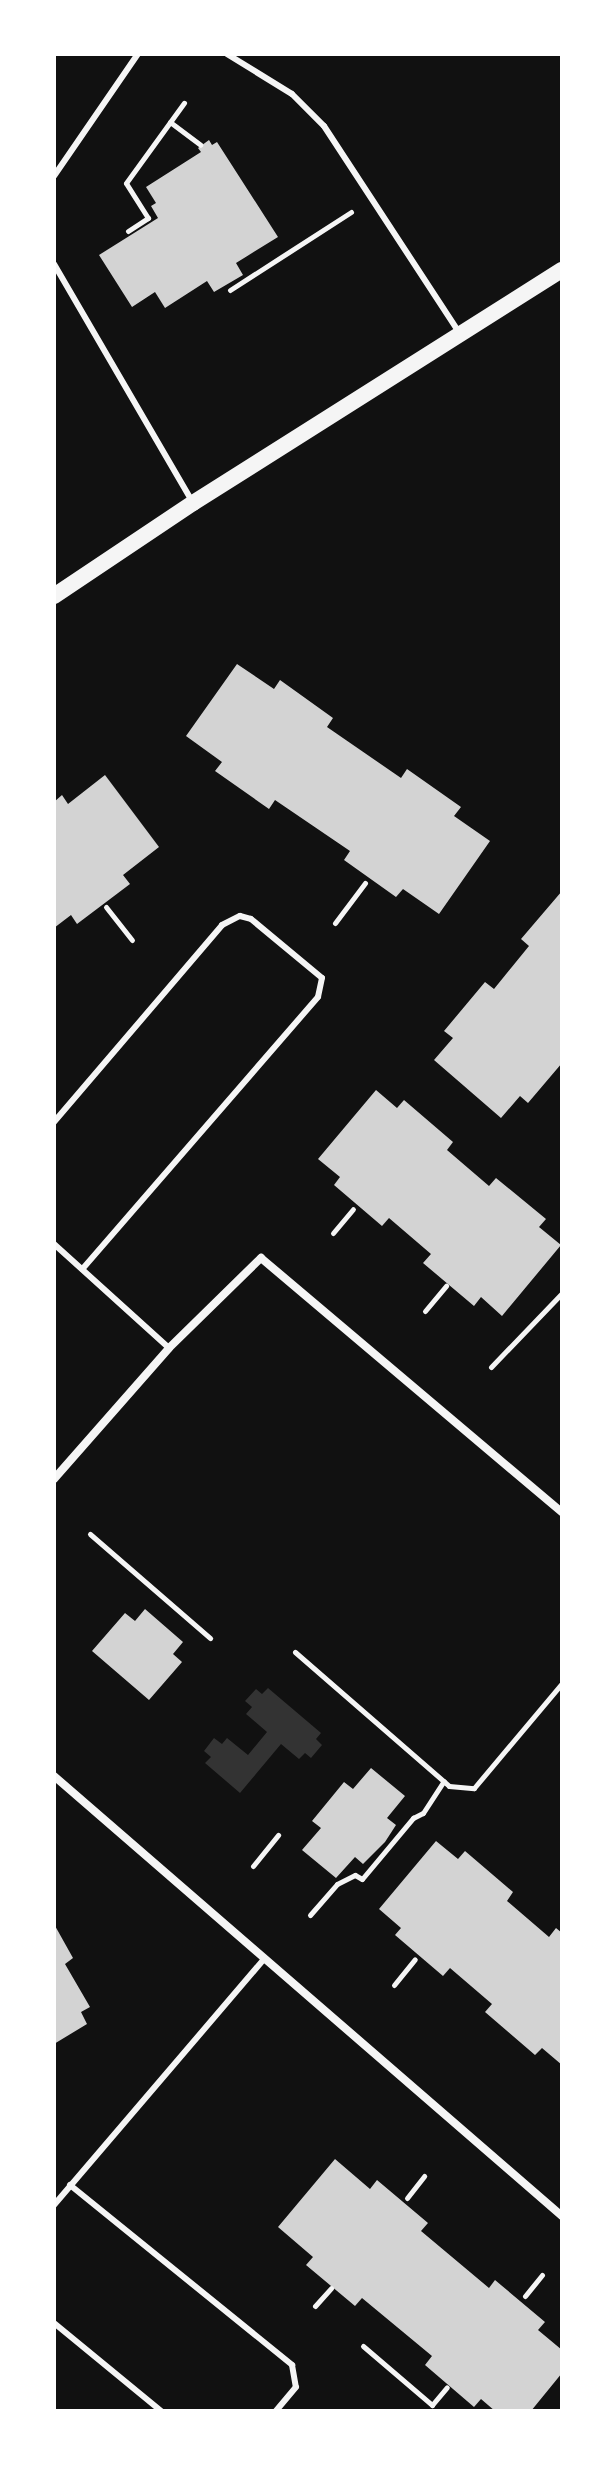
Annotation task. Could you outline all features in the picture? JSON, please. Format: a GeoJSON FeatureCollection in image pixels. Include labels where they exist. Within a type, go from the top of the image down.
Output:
{"type":"FeatureCollection","features":[{"type":"Feature","properties":{"kind":"main road"},"geometry":{"type":"LineString","coordinates":[[54,596],[193,503],[562,270]]}},
{"type":"Feature","properties":{"kind":"street"},"geometry":{"type":"LineString","coordinates":[[54,1479],[169,1348],[261,1258],[562,1512]]}},
{"type":"Feature","properties":{"kind":"street"},"geometry":{"type":"LineString","coordinates":[[54,1776],[562,2216]]}},
{"type":"Feature","properties":{"kind":"lane"},"geometry":{"type":"LineString","coordinates":[[54,176],[138,54]]}},
{"type":"Feature","properties":{"kind":"lane"},"geometry":{"type":"LineString","coordinates":[[227,54],[292,94],[324,126],[460,334]]}},
{"type":"Feature","properties":{"kind":"lane"},"geometry":{"type":"LineString","coordinates":[[54,264],[193,503]]}},
{"type":"Feature","properties":{"kind":"lane"},"geometry":{"type":"LineString","coordinates":[[54,1122],[222,925],[240,916],[251,919],[322,978],[318,997],[82,1269]]}},
{"type":"Feature","properties":{"kind":"lane"},"geometry":{"type":"LineString","coordinates":[[54,1244],[169,1348]]}},
{"type":"Feature","properties":{"kind":"lane"},"geometry":{"type":"LineString","coordinates":[[54,2205],[263,1960]]}},
{"type":"Feature","properties":{"kind":"lane"},"geometry":{"type":"LineString","coordinates":[[70,2185],[292,2365],[296,2387],[276,2411]]}},
{"type":"Feature","properties":{"kind":"lane"},"geometry":{"type":"LineString","coordinates":[[54,2323],[161,2411]]}},
{"type":"Feature","properties":{"kind":"path"},"geometry":{"type":"LineString","coordinates":[[128,231],[148,218],[126,183],[184,103]]}},
{"type":"Feature","properties":{"kind":"path"},"geometry":{"type":"LineString","coordinates":[[170,122],[200,145]]}},
{"type":"Feature","properties":{"kind":"path"},"geometry":{"type":"LineString","coordinates":[[230,290],[351,212]]}},
{"type":"Feature","properties":{"kind":"path"},"geometry":{"type":"LineString","coordinates":[[335,923],[365,883]]}},
{"type":"Feature","properties":{"kind":"path"},"geometry":{"type":"LineString","coordinates":[[106,907],[132,940]]}},
{"type":"Feature","properties":{"kind":"path"},"geometry":{"type":"LineString","coordinates":[[333,1233],[353,1209]]}},
{"type":"Feature","properties":{"kind":"path"},"geometry":{"type":"LineString","coordinates":[[425,1311],[446,1286]]}},
{"type":"Feature","properties":{"kind":"path"},"geometry":{"type":"LineString","coordinates":[[491,1367],[562,1293]]}},
{"type":"Feature","properties":{"kind":"path"},"geometry":{"type":"LineString","coordinates":[[90,1534],[210,1638]]}},
{"type":"Feature","properties":{"kind":"path"},"geometry":{"type":"LineString","coordinates":[[295,1652],[449,1786],[474,1788],[562,1683]]}},
{"type":"Feature","properties":{"kind":"path"},"geometry":{"type":"LineString","coordinates":[[310,1915],[337,1884],[355,1875],[362,1879],[413,1818],[423,1813],[444,1781]]}},
{"type":"Feature","properties":{"kind":"path"},"geometry":{"type":"LineString","coordinates":[[253,1866],[278,1835]]}},
{"type":"Feature","properties":{"kind":"path"},"geometry":{"type":"LineString","coordinates":[[394,1985],[415,1959]]}},
{"type":"Feature","properties":{"kind":"path"},"geometry":{"type":"LineString","coordinates":[[407,2198],[424,2176]]}},
{"type":"Feature","properties":{"kind":"path"},"geometry":{"type":"LineString","coordinates":[[525,2296],[542,2275]]}},
{"type":"Feature","properties":{"kind":"path"},"geometry":{"type":"LineString","coordinates":[[315,2306],[331,2288]]}},
{"type":"Feature","properties":{"kind":"path"},"geometry":{"type":"LineString","coordinates":[[363,2346],[432,2405],[447,2387]]}},
{"type":"Feature","properties":{"kind":"shaded area"},"geometry":{"type":"Polygon","coordinates":[[[268,1688],[321,1733],[316,1739],[322,1745],[311,1758],[305,1753],[299,1759],[281,1744],[240,1793],[205,1763],[211,1757],[204,1751],[214,1738],[222,1744],[227,1738],[248,1755],[267,1732],[246,1714],[252,1707],[245,1701],[256,1689],[262,1694],[268,1688]]]}},
{"type":"Feature","properties":{"kind":"building"},"geometry":{"type":"Polygon","coordinates":[[[209,140],[212,145],[217,142],[278,237],[236,263],[243,275],[214,292],[207,281],[165,308],[155,292],[132,307],[99,255],[158,218],[151,206],[156,203],[146,187],[201,152],[198,148],[209,140]]]}},
{"type":"Feature","properties":{"kind":"building"},"geometry":{"type":"Polygon","coordinates":[[[237,664],[274,689],[280,680],[333,718],[327,727],[401,778],[407,769],[461,807],[454,816],[490,841],[439,914],[403,889],[396,897],[344,860],[350,851],[275,800],[269,809],[215,771],[222,762],[186,736],[237,664]]]}},
{"type":"Feature","properties":{"kind":"building"},"geometry":{"type":"Polygon","coordinates":[[[105,775],[159,847],[123,875],[130,884],[77,924],[71,915],[54,928],[54,802],[62,795],[68,804],[105,775]]]}},
{"type":"Feature","properties":{"kind":"building"},"geometry":{"type":"Polygon","coordinates":[[[562,891],[562,1063],[528,1103],[520,1096],[501,1118],[434,1060],[453,1038],[444,1031],[485,982],[494,989],[529,946],[521,939],[562,891]]]}},
{"type":"Feature","properties":{"kind":"building"},"geometry":{"type":"Polygon","coordinates":[[[376,1090],[397,1108],[404,1100],[453,1142],[447,1150],[489,1186],[496,1178],[546,1219],[539,1227],[561,1245],[502,1316],[481,1297],[474,1306],[423,1263],[431,1254],[389,1218],[382,1226],[334,1185],[340,1177],[318,1159],[376,1090]]]}},
{"type":"Feature","properties":{"kind":"building"},"geometry":{"type":"Polygon","coordinates":[[[145,1609],[183,1642],[173,1654],[182,1662],[149,1700],[92,1651],[125,1613],[135,1621],[145,1609]]]}},
{"type":"Feature","properties":{"kind":"building"},"geometry":{"type":"Polygon","coordinates":[[[371,1768],[405,1796],[387,1818],[396,1825],[385,1842],[363,1864],[355,1857],[336,1878],[302,1850],[321,1828],[312,1821],[344,1782],[353,1789],[371,1768]]]}},
{"type":"Feature","properties":{"kind":"building"},"geometry":{"type":"Polygon","coordinates":[[[436,1841],[458,1859],[465,1851],[513,1892],[507,1901],[549,1937],[556,1928],[562,1933],[562,2065],[542,2048],[535,2055],[485,2012],[492,2004],[450,1968],[443,1976],[395,1935],[401,1928],[379,1909],[436,1841]]]}},
{"type":"Feature","properties":{"kind":"building"},"geometry":{"type":"Polygon","coordinates":[[[54,1924],[73,1958],[65,1964],[90,2007],[81,2012],[87,2024],[54,2044],[54,1924]]]}},
{"type":"Feature","properties":{"kind":"building"},"geometry":{"type":"Polygon","coordinates":[[[335,2159],[370,2189],[377,2180],[428,2223],[421,2231],[489,2288],[495,2280],[545,2322],[538,2330],[562,2350],[562,2373],[531,2411],[495,2411],[481,2399],[474,2407],[425,2365],[432,2356],[362,2298],[355,2306],[306,2265],[313,2257],[278,2227],[335,2159]]]}}]}
